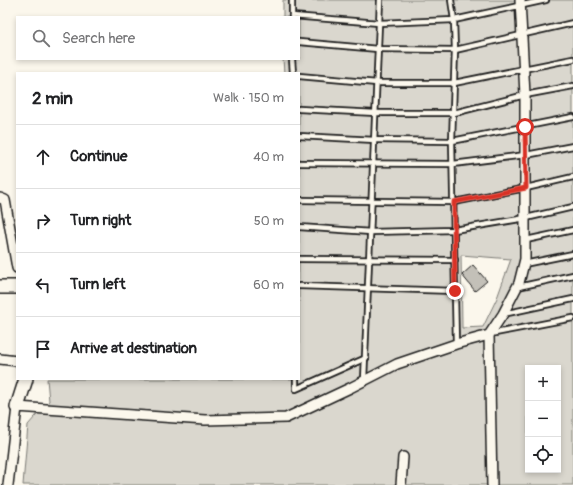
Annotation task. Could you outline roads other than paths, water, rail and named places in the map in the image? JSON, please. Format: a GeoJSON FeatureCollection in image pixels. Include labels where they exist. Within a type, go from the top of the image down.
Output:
{"type":"FeatureCollection","features":[{"type":"Feature","properties":{"kind":"main road"},"geometry":{"type":"LineString","coordinates":[[0,287],[16,287]]}},
{"type":"Feature","properties":{"kind":"main road"},"geometry":{"type":"LineString","coordinates":[[17,407],[26,380]]}},
{"type":"Feature","properties":{"kind":"street"},"geometry":{"type":"LineString","coordinates":[[492,485],[489,335],[503,314],[517,287],[524,264],[526,240],[525,95],[520,3]]}},
{"type":"Feature","properties":{"kind":"street"},"geometry":{"type":"LineString","coordinates":[[0,198],[5,200],[16,262]]}},
{"type":"Feature","properties":{"kind":"street"},"geometry":{"type":"LineString","coordinates":[[5,481],[17,407],[205,420],[286,418],[397,364],[456,344],[489,335]]}},
{"type":"Feature","properties":{"kind":"street"},"geometry":{"type":"LineString","coordinates":[[0,359],[16,361]]}},
{"type":"Feature","properties":{"kind":"street"},"geometry":{"type":"LineString","coordinates":[[401,485],[403,457]]}},
{"type":"Feature","properties":{"kind":"lane"},"geometry":{"type":"LineString","coordinates":[[292,0],[292,16]]}},
{"type":"Feature","properties":{"kind":"lane"},"geometry":{"type":"LineString","coordinates":[[364,381],[380,0]]}},
{"type":"Feature","properties":{"kind":"lane"},"geometry":{"type":"LineString","coordinates":[[451,0],[454,20],[455,50],[452,141],[456,344]]}},
{"type":"Feature","properties":{"kind":"lane"},"geometry":{"type":"LineString","coordinates":[[300,17],[380,23],[454,20],[520,3],[546,0]]}},
{"type":"Feature","properties":{"kind":"lane"},"geometry":{"type":"LineString","coordinates":[[300,42],[378,49],[455,50],[573,23]]}},
{"type":"Feature","properties":{"kind":"lane"},"geometry":{"type":"LineString","coordinates":[[300,76],[377,82],[454,83],[573,59]]}},
{"type":"Feature","properties":{"kind":"lane"},"geometry":{"type":"LineString","coordinates":[[292,60],[292,72]]}},
{"type":"Feature","properties":{"kind":"lane"},"geometry":{"type":"LineString","coordinates":[[300,109],[454,113],[525,95],[573,86]]}},
{"type":"Feature","properties":{"kind":"lane"},"geometry":{"type":"LineString","coordinates":[[300,136],[375,140],[452,141],[573,117]]}},
{"type":"Feature","properties":{"kind":"lane"},"geometry":{"type":"LineString","coordinates":[[300,163],[374,162],[453,164],[526,155],[573,146]]}},
{"type":"Feature","properties":{"kind":"lane"},"geometry":{"type":"LineString","coordinates":[[300,200],[454,202],[573,178]]}},
{"type":"Feature","properties":{"kind":"lane"},"geometry":{"type":"LineString","coordinates":[[300,227],[371,232],[454,230],[526,218],[573,207]]}},
{"type":"Feature","properties":{"kind":"lane"},"geometry":{"type":"LineString","coordinates":[[526,240],[573,230]]}},
{"type":"Feature","properties":{"kind":"lane"},"geometry":{"type":"LineString","coordinates":[[524,264],[573,254]]}},
{"type":"Feature","properties":{"kind":"lane"},"geometry":{"type":"LineString","coordinates":[[300,259],[454,260]]}},
{"type":"Feature","properties":{"kind":"lane"},"geometry":{"type":"LineString","coordinates":[[517,287],[573,275]]}},
{"type":"Feature","properties":{"kind":"lane"},"geometry":{"type":"LineString","coordinates":[[300,286],[455,291]]}},
{"type":"Feature","properties":{"kind":"lane"},"geometry":{"type":"LineString","coordinates":[[503,314],[573,299]]}},
{"type":"Feature","properties":{"kind":"lane"},"geometry":{"type":"LineString","coordinates":[[489,335],[573,318]]}},
{"type":"Feature","properties":{"kind":"lane"},"geometry":{"type":"LineString","coordinates":[[296,380],[296,389],[366,358]]}}]}
